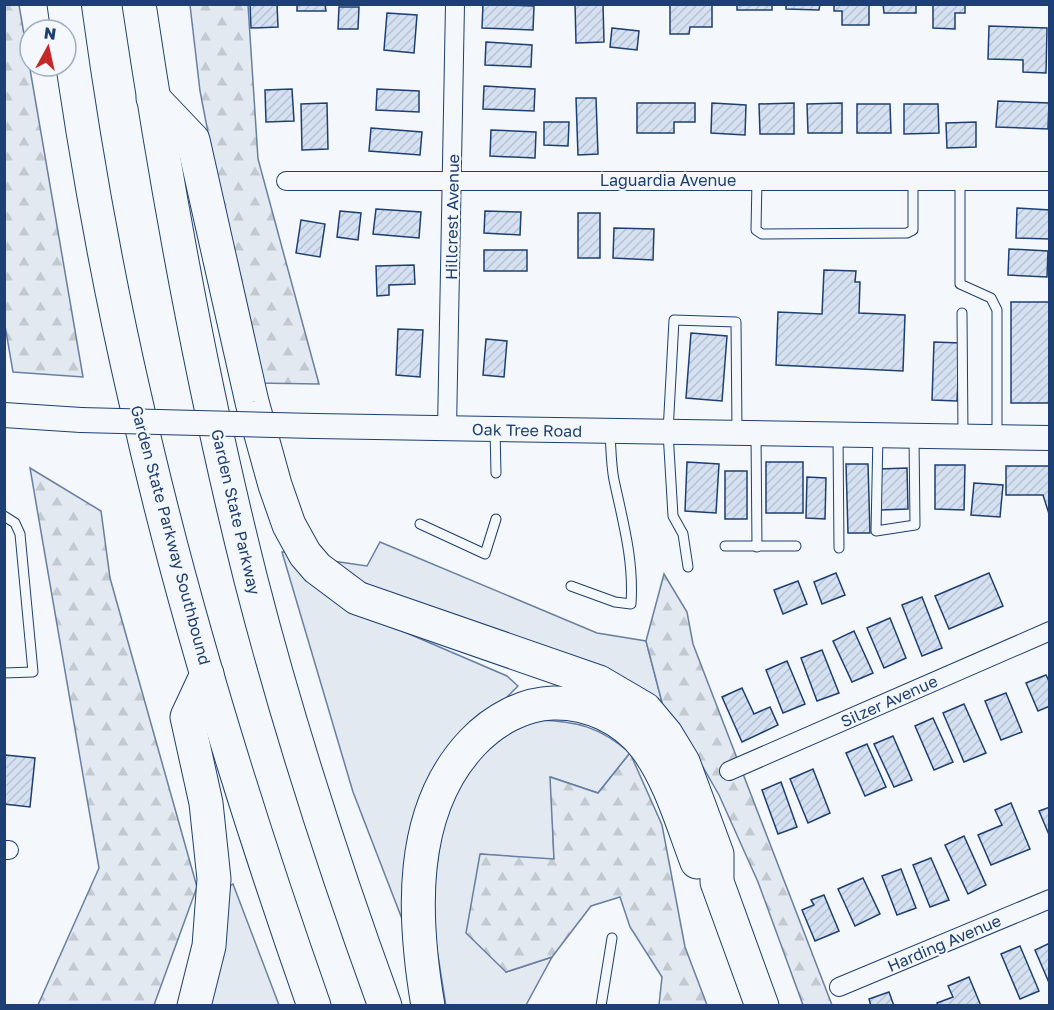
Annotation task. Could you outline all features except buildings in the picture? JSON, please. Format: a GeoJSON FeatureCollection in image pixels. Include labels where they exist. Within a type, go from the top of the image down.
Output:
{"type":"FeatureCollection","features":[{"type":"Feature","properties":{"kind":"highway","name":"Garden State Parkway Southbound"},"geometry":{"type":"LineString","coordinates":[[64,4],[95,198],[134,396],[207,674]]}},
{"type":"Feature","properties":{"kind":"highway","name":"Garden State Parkway"},"geometry":{"type":"LineString","coordinates":[[139,4],[153,98],[193,324],[251,581],[314,800],[385,1005]]}},
{"type":"Feature","properties":{"kind":"highway"},"geometry":{"type":"LineString","coordinates":[[153,98],[193,140],[261,434],[281,505],[305,554],[331,580],[357,598],[599,682],[645,709],[666,734],[690,776],[717,854],[717,882],[762,1005]]}},
{"type":"Feature","properties":{"kind":"highway"},"geometry":{"type":"LineString","coordinates":[[194,1005],[209,946],[214,879],[207,803],[187,717],[207,674]]}},
{"type":"Feature","properties":{"kind":"highway"},"geometry":{"type":"LineString","coordinates":[[207,674],[265,862],[314,1005]]}},
{"type":"Feature","properties":{"kind":"highway"},"geometry":{"type":"LineString","coordinates":[[428,1005],[422,968],[418,905],[422,858],[430,817],[443,785],[460,758],[489,727],[514,712],[541,704],[583,706],[609,716],[633,732],[652,755],[665,780],[697,861],[717,882]]}},
{"type":"Feature","properties":{"kind":"street","name":"Hillcrest Avenue"},"geometry":{"type":"LineString","coordinates":[[447,429],[455,4]]}},
{"type":"Feature","properties":{"kind":"street","name":"Laguardia Avenue"},"geometry":{"type":"LineString","coordinates":[[286,181],[453,179],[1050,181]]}},
{"type":"Feature","properties":{"kind":"street","name":"Oak Tree Road"},"geometry":{"type":"LineString","coordinates":[[4,415],[81,420],[447,429],[838,433],[1050,438]]}},
{"type":"Feature","properties":{"kind":"street","name":"Silzer Avenue"},"geometry":{"type":"LineString","coordinates":[[729,771],[1050,631]]}},
{"type":"Feature","properties":{"kind":"street","name":"Harding Avenue"},"geometry":{"type":"LineString","coordinates":[[839,987],[1050,899]]}},
{"type":"Feature","properties":{"kind":"lane"},"geometry":{"type":"LineString","coordinates":[[757,180],[756,230],[762,234],[907,233],[913,230],[913,180]]}},
{"type":"Feature","properties":{"kind":"lane"},"geometry":{"type":"LineString","coordinates":[[960,181],[960,284],[991,298],[997,310],[997,437]]}},
{"type":"Feature","properties":{"kind":"lane"},"geometry":{"type":"LineString","coordinates":[[962,313],[963,436]]}},
{"type":"Feature","properties":{"kind":"lane"},"geometry":{"type":"LineString","coordinates":[[688,567],[683,534],[672,516],[668,432],[674,320],[736,322],[757,547]]}},
{"type":"Feature","properties":{"kind":"lane"},"geometry":{"type":"LineString","coordinates":[[495,430],[496,473]]}},
{"type":"Feature","properties":{"kind":"lane"},"geometry":{"type":"LineString","coordinates":[[571,586],[615,602],[631,604],[633,574],[626,521],[614,478],[610,431]]}},
{"type":"Feature","properties":{"kind":"lane"},"geometry":{"type":"LineString","coordinates":[[838,433],[839,548]]}},
{"type":"Feature","properties":{"kind":"lane"},"geometry":{"type":"LineString","coordinates":[[878,434],[876,531],[915,525],[914,435]]}},
{"type":"Feature","properties":{"kind":"lane"},"geometry":{"type":"LineString","coordinates":[[4,516],[15,523],[21,534],[33,672],[4,673]]}},
{"type":"Feature","properties":{"kind":"lane"},"geometry":{"type":"LineString","coordinates":[[420,524],[485,554],[496,519]]}},
{"type":"Feature","properties":{"kind":"lane"},"geometry":{"type":"LineString","coordinates":[[725,546],[796,546]]}},
{"type":"Feature","properties":{"kind":"lane"},"geometry":{"type":"LineString","coordinates":[[601,1005],[612,938]]}},
{"type":"Feature","properties":{"kind":"green space"},"geometry":{"type":"Polygon","coordinates":[[[4,5],[19,5],[21,18],[18,18],[18,78],[32,78],[83,377],[13,372],[4,320],[4,5]]]}},
{"type":"Feature","properties":{"kind":"green space"},"geometry":{"type":"Polygon","coordinates":[[[190,5],[248,5],[258,159],[319,384],[256,383],[200,91],[190,5]]]}},
{"type":"Feature","properties":{"kind":"green space"},"geometry":{"type":"Polygon","coordinates":[[[30,468],[101,511],[110,578],[197,887],[154,1005],[38,1005],[99,868],[30,468]]]}},
{"type":"Feature","properties":{"kind":"green space"},"geometry":{"type":"Polygon","coordinates":[[[380,542],[597,633],[646,641],[664,710],[384,593],[353,577],[332,561],[367,566],[380,542]]]}},
{"type":"Feature","properties":{"kind":"green space"},"geometry":{"type":"Polygon","coordinates":[[[282,552],[287,552],[317,587],[337,603],[507,676],[518,686],[500,704],[477,718],[404,924],[353,792],[282,552]]]}},
{"type":"Feature","properties":{"kind":"green space"},"geometry":{"type":"Polygon","coordinates":[[[664,574],[687,612],[693,644],[832,1005],[803,1005],[758,882],[719,795],[688,741],[664,710],[646,641],[664,574]]]}},
{"type":"Feature","properties":{"kind":"green space"},"geometry":{"type":"Polygon","coordinates":[[[538,720],[565,722],[587,727],[608,737],[630,753],[598,793],[551,777],[554,860],[481,854],[506,972],[552,957],[526,1005],[446,1006],[435,937],[434,885],[443,824],[466,771],[504,734],[538,720]]]}},
{"type":"Feature","properties":{"kind":"green space"},"geometry":{"type":"Polygon","coordinates":[[[630,753],[662,825],[685,947],[707,1005],[659,1005],[662,977],[630,927],[620,897],[591,906],[552,957],[506,972],[466,933],[480,854],[554,859],[550,777],[598,793],[630,753]]]}},
{"type":"Feature","properties":{"kind":"green space"},"geometry":{"type":"Polygon","coordinates":[[[233,884],[279,1005],[204,1006],[226,889],[233,884]]]}}]}
